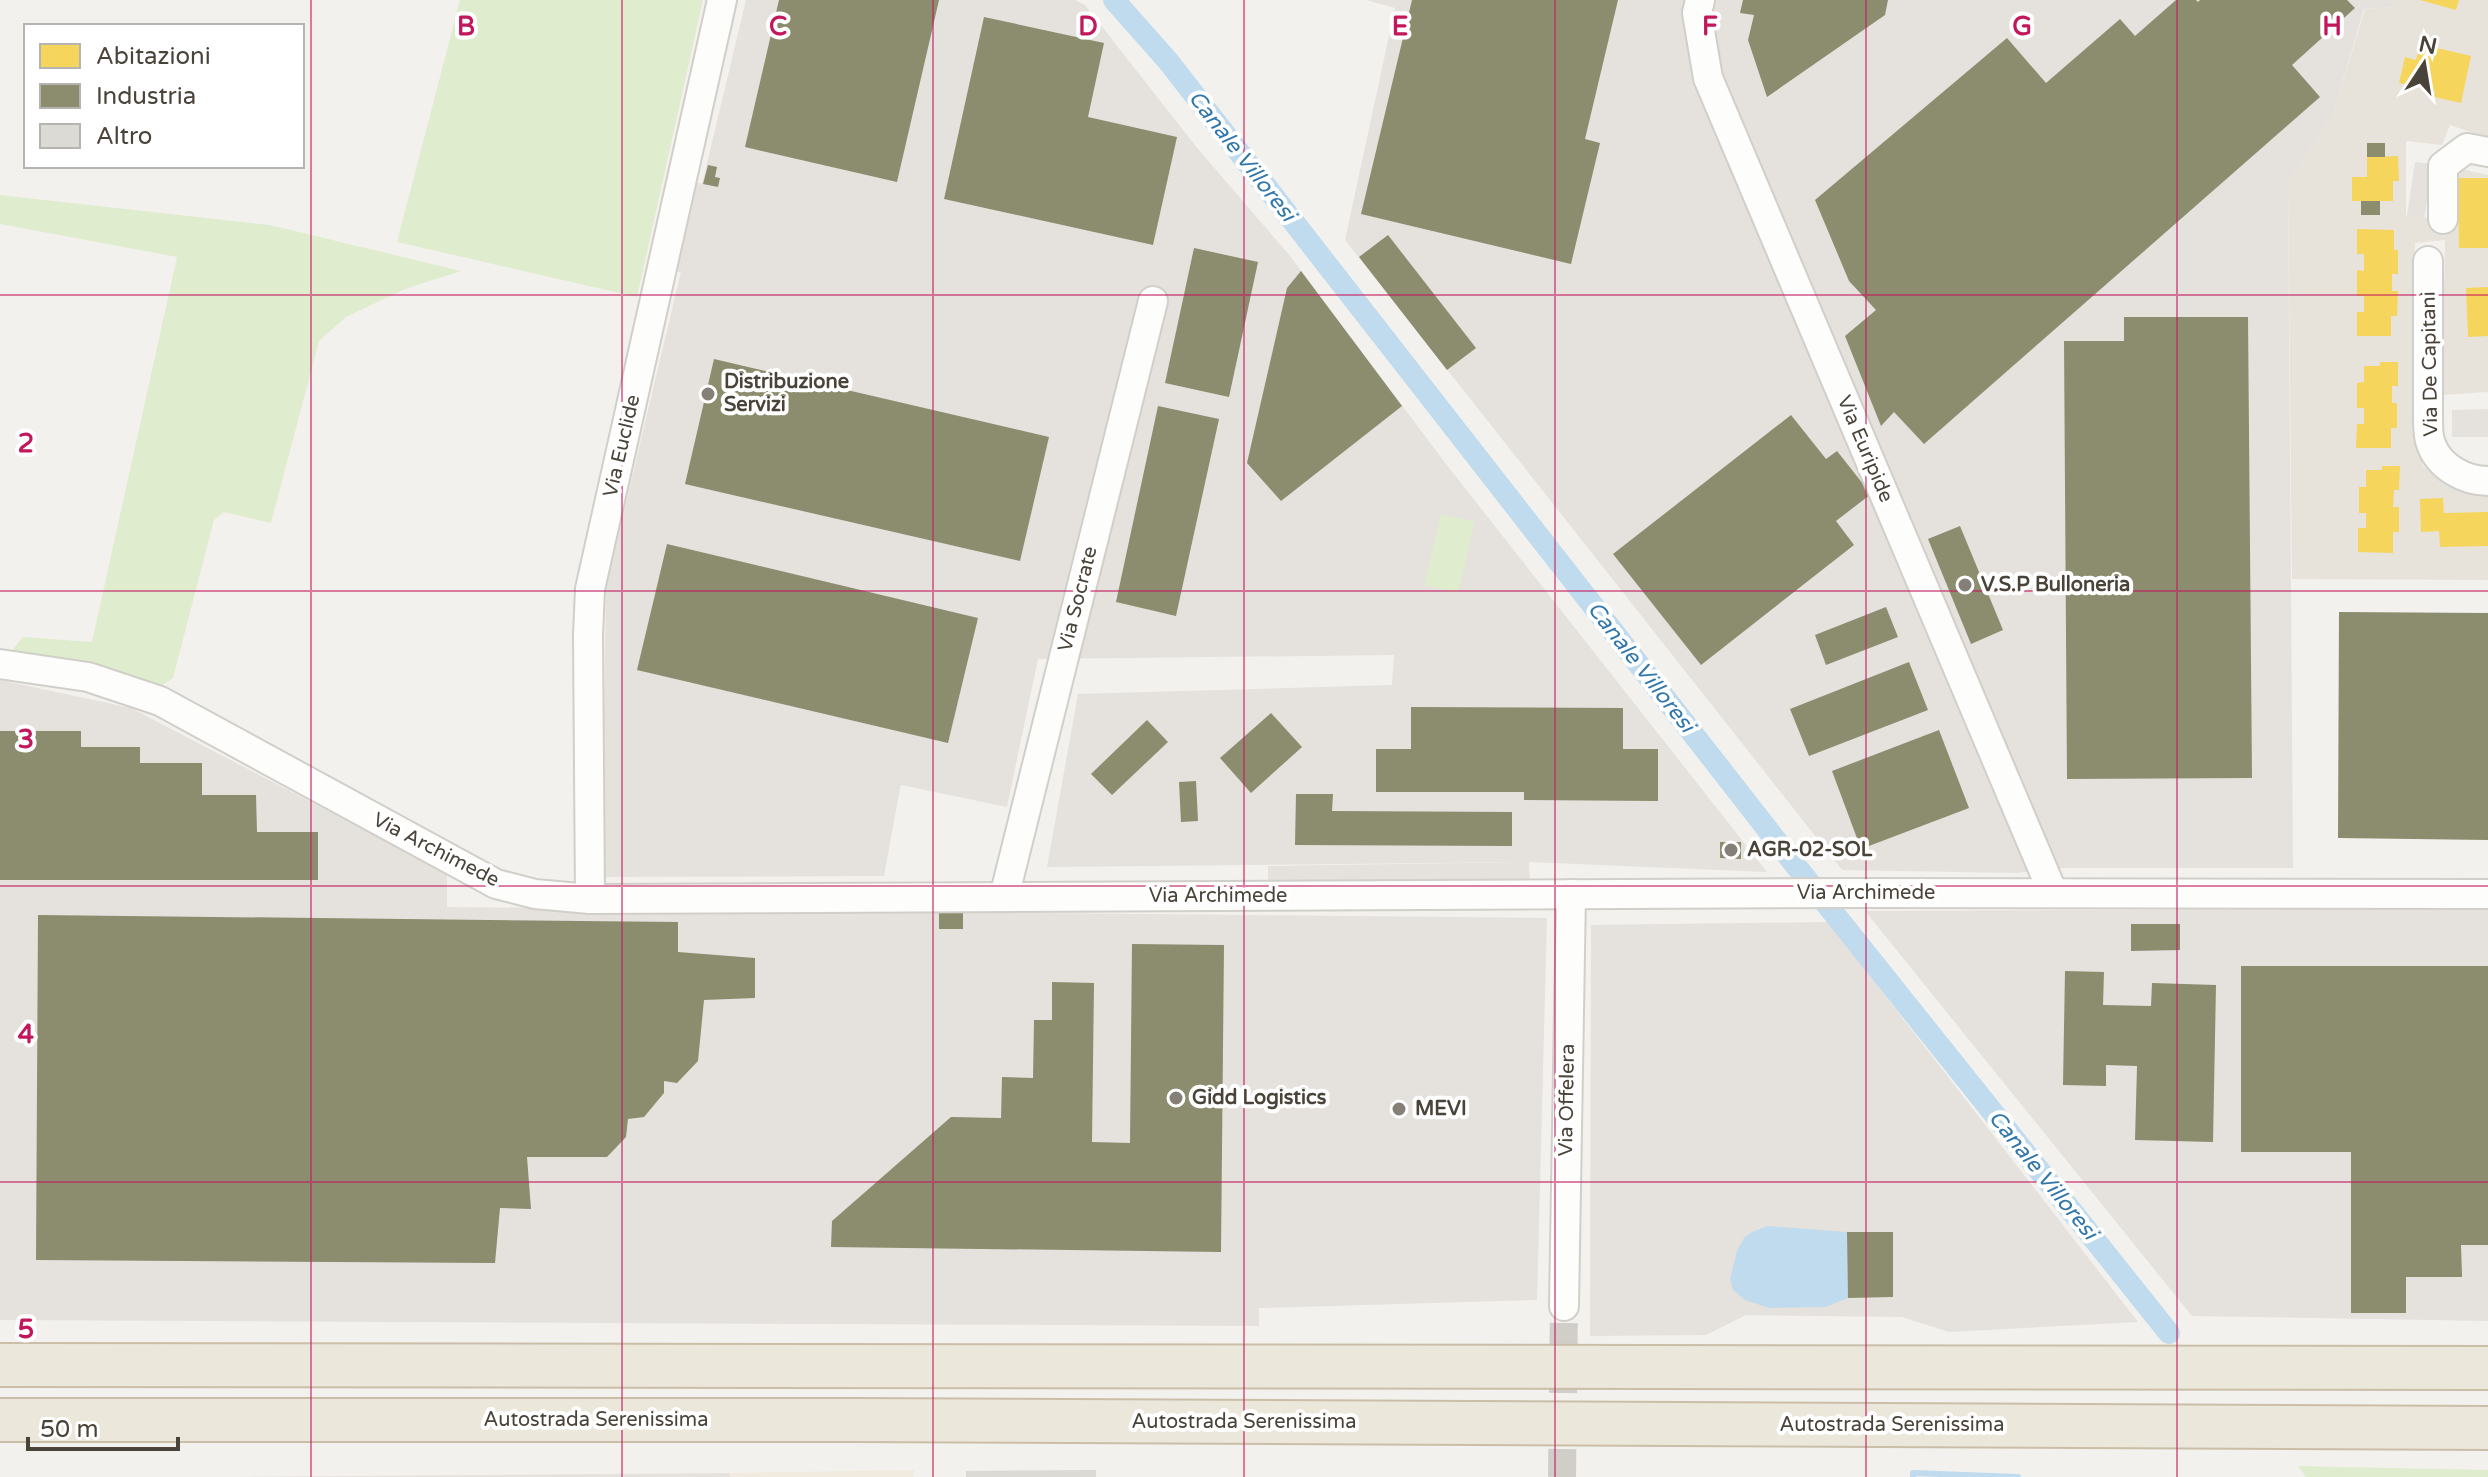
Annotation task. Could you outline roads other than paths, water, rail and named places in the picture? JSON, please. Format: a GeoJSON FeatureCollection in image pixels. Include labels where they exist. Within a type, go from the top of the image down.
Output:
{"type":"FeatureCollection","features":[{"type":"Feature","properties":{"kind":"highway"},"geometry":{"type":"LineString","coordinates":[[0,1365],[2488,1368]]}},
{"type":"Feature","properties":{"kind":"highway","name":"Autostrada Serenissima"},"geometry":{"type":"LineString","coordinates":[[0,1420],[869,1420],[2478,1432]]}},
{"type":"Feature","properties":{"kind":"street","name":"Via Euclide"},"geometry":{"type":"LineString","coordinates":[[590,899],[590,589],[722,0]]}},
{"type":"Feature","properties":{"kind":"street","name":"Via Euripide"},"geometry":{"type":"LineString","coordinates":[[1700,0],[1697,13],[1708,78],[2053,893]]}},
{"type":"Feature","properties":{"kind":"street"},"geometry":{"type":"LineString","coordinates":[[2443,219],[2443,166],[2467,148],[2488,152]]}},
{"type":"Feature","properties":{"kind":"street","name":"Via De Capitani"},"geometry":{"type":"LineString","coordinates":[[2428,261],[2430,444],[2442,462],[2459,474],[2488,481]]}},
{"type":"Feature","properties":{"kind":"street","name":"Via Socrate"},"geometry":{"type":"LineString","coordinates":[[1004,897],[1153,301]]}},
{"type":"Feature","properties":{"kind":"street","name":"Via Archimede"},"geometry":{"type":"LineString","coordinates":[[0,664],[88,677],[160,701],[496,884],[535,894],[590,899],[1807,893],[2488,894]]}},
{"type":"Feature","properties":{"kind":"street","name":"Via Offelera"},"geometry":{"type":"LineString","coordinates":[[1564,1306],[1571,894]]}},
{"type":"Feature","properties":{"kind":"water"},"geometry":{"type":"Polygon","coordinates":[[[1768,1226],[1847,1232],[1848,1298],[1825,1307],[1769,1308],[1745,1300],[1733,1290],[1730,1279],[1737,1251],[1744,1238],[1768,1226]]]}},
{"type":"Feature","properties":{"kind":"waterway","name":"Canale Villoresi"},"geometry":{"type":"LineString","coordinates":[[1114,0],[1168,61],[1800,871],[2169,1333]]}},
{"type":"Feature","properties":{"kind":"waterway"},"geometry":{"type":"LineString","coordinates":[[1913,1477],[1913,1473],[2018,1477]]}},
{"type":"Feature","properties":{"kind":"tunnel"},"geometry":{"type":"LineString","coordinates":[[1562,1477],[1564,1306]]}},
{"type":"Feature","properties":{"kind":"place","name":"Distribuzione Servizi"},"geometry":{"type":"Point","coordinates":[708,394]}},
{"type":"Feature","properties":{"kind":"place","name":"V.S.P Bulloneria"},"geometry":{"type":"Point","coordinates":[1965,585]}},
{"type":"Feature","properties":{"kind":"place","name":"AGR-02-SOL"},"geometry":{"type":"Point","coordinates":[1731,850]}},
{"type":"Feature","properties":{"kind":"place","name":"Gidd Logistics"},"geometry":{"type":"Point","coordinates":[1176,1098]}},
{"type":"Feature","properties":{"kind":"place","name":"MEVI"},"geometry":{"type":"Point","coordinates":[1399,1109]}}]}
